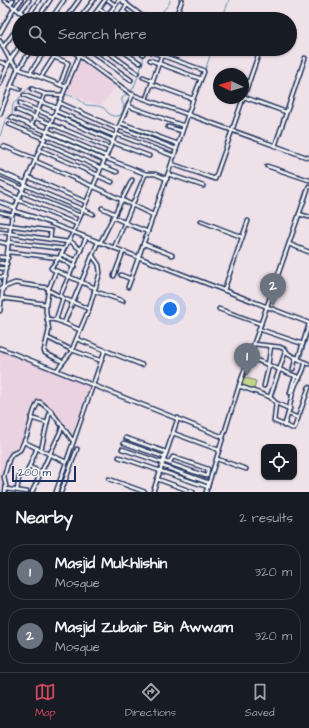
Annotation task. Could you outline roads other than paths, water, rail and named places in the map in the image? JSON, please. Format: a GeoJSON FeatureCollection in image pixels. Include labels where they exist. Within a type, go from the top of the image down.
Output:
{"type":"FeatureCollection","features":[{"type":"Feature","properties":{"kind":"street"},"geometry":{"type":"LineString","coordinates":[[4,0],[20,12],[29,0]]}},
{"type":"Feature","properties":{"kind":"street"},"geometry":{"type":"LineString","coordinates":[[10,4],[13,0]]}},
{"type":"Feature","properties":{"kind":"street"},"geometry":{"type":"LineString","coordinates":[[13,12],[21,0]]}},
{"type":"Feature","properties":{"kind":"street"},"geometry":{"type":"LineString","coordinates":[[30,12],[39,0]]}},
{"type":"Feature","properties":{"kind":"street"},"geometry":{"type":"LineString","coordinates":[[42,12],[50,0]]}},
{"type":"Feature","properties":{"kind":"street"},"geometry":{"type":"LineString","coordinates":[[56,12],[64,0]]}},
{"type":"Feature","properties":{"kind":"street"},"geometry":{"type":"LineString","coordinates":[[70,12],[79,0]]}},
{"type":"Feature","properties":{"kind":"street"},"geometry":{"type":"LineString","coordinates":[[85,12],[94,0]]}},
{"type":"Feature","properties":{"kind":"street"},"geometry":{"type":"LineString","coordinates":[[96,12],[106,0],[115,5]]}},
{"type":"Feature","properties":{"kind":"street"},"geometry":{"type":"LineString","coordinates":[[110,12],[120,0],[136,12]]}},
{"type":"Feature","properties":{"kind":"street"},"geometry":{"type":"LineString","coordinates":[[178,12],[182,0]]}},
{"type":"Feature","properties":{"kind":"street"},"geometry":{"type":"LineString","coordinates":[[123,11],[127,5]]}},
{"type":"Feature","properties":{"kind":"street"},"geometry":{"type":"LineString","coordinates":[[99,8],[103,12]]}},
{"type":"Feature","properties":{"kind":"street"},"geometry":{"type":"LineString","coordinates":[[0,33],[12,13]]}},
{"type":"Feature","properties":{"kind":"street"},"geometry":{"type":"LineString","coordinates":[[3,47],[12,35]]}},
{"type":"Feature","properties":{"kind":"street"},"geometry":{"type":"LineString","coordinates":[[0,41],[10,60],[19,68],[30,74],[60,85],[66,89]]}},
{"type":"Feature","properties":{"kind":"street"},"geometry":{"type":"LineString","coordinates":[[0,83],[1,78],[13,56]]}},
{"type":"Feature","properties":{"kind":"street"},"geometry":{"type":"LineString","coordinates":[[0,114],[19,68],[27,56]]}},
{"type":"Feature","properties":{"kind":"street"},"geometry":{"type":"LineString","coordinates":[[30,74],[42,56]]}},
{"type":"Feature","properties":{"kind":"street"},"geometry":{"type":"LineString","coordinates":[[0,312],[2,288],[8,258],[8,243],[12,215],[79,56],[131,93],[309,158]]}},
{"type":"Feature","properties":{"kind":"street"},"geometry":{"type":"LineString","coordinates":[[98,56],[131,80]]}},
{"type":"Feature","properties":{"kind":"street"},"geometry":{"type":"LineString","coordinates":[[114,56],[137,73]]}},
{"type":"Feature","properties":{"kind":"street"},"geometry":{"type":"LineString","coordinates":[[130,56],[140,63]]}},
{"type":"Feature","properties":{"kind":"street"},"geometry":{"type":"LineString","coordinates":[[146,99],[162,56]]}},
{"type":"Feature","properties":{"kind":"street"},"geometry":{"type":"LineString","coordinates":[[128,287],[167,179],[193,99],[204,72],[204,70],[165,56]]}},
{"type":"Feature","properties":{"kind":"street"},"geometry":{"type":"LineString","coordinates":[[249,82],[258,56]]}},
{"type":"Feature","properties":{"kind":"street"},"geometry":{"type":"LineString","coordinates":[[41,78],[54,57],[68,63],[60,85]]}},
{"type":"Feature","properties":{"kind":"street"},"geometry":{"type":"LineString","coordinates":[[274,146],[305,58]]}},
{"type":"Feature","properties":{"kind":"street"},"geometry":{"type":"LineString","coordinates":[[150,60],[201,78]]}},
{"type":"Feature","properties":{"kind":"street"},"geometry":{"type":"LineString","coordinates":[[0,62],[8,65]]}},
{"type":"Feature","properties":{"kind":"street"},"geometry":{"type":"LineString","coordinates":[[144,77],[152,82],[193,99]]}},
{"type":"Feature","properties":{"kind":"street"},"geometry":{"type":"LineString","coordinates":[[11,86],[20,89]]}},
{"type":"Feature","properties":{"kind":"street"},"geometry":{"type":"LineString","coordinates":[[32,89],[45,94],[63,95]]}},
{"type":"Feature","properties":{"kind":"street"},"geometry":{"type":"LineString","coordinates":[[122,301],[95,290],[51,268],[59,258],[73,233],[119,128],[128,106],[131,93]]}},
{"type":"Feature","properties":{"kind":"street"},"geometry":{"type":"LineString","coordinates":[[31,126],[45,94]]}},
{"type":"Feature","properties":{"kind":"street"},"geometry":{"type":"LineString","coordinates":[[24,95],[115,135],[174,156]]}},
{"type":"Feature","properties":{"kind":"street"},"geometry":{"type":"LineString","coordinates":[[249,99],[286,112]]}},
{"type":"Feature","properties":{"kind":"street"},"geometry":{"type":"LineString","coordinates":[[20,103],[149,156]]}},
{"type":"Feature","properties":{"kind":"street"},"geometry":{"type":"LineString","coordinates":[[60,103],[119,128],[176,149]]}},
{"type":"Feature","properties":{"kind":"street"},"geometry":{"type":"LineString","coordinates":[[172,164],[214,180],[241,104]]}},
{"type":"Feature","properties":{"kind":"street"},"geometry":{"type":"LineString","coordinates":[[128,106],[184,126]]}},
{"type":"Feature","properties":{"kind":"street"},"geometry":{"type":"LineString","coordinates":[[17,110],[109,148]]}},
{"type":"Feature","properties":{"kind":"street"},"geometry":{"type":"LineString","coordinates":[[11,117],[105,158],[146,174],[156,174],[167,179]]}},
{"type":"Feature","properties":{"kind":"street"},"geometry":{"type":"LineString","coordinates":[[121,123],[178,144]]}},
{"type":"Feature","properties":{"kind":"street"},"geometry":{"type":"LineString","coordinates":[[9,124],[102,167],[118,172]]}},
{"type":"Feature","properties":{"kind":"street"},"geometry":{"type":"LineString","coordinates":[[168,127],[182,131]]}},
{"type":"Feature","properties":{"kind":"street"},"geometry":{"type":"LineString","coordinates":[[47,133],[105,158]]}},
{"type":"Feature","properties":{"kind":"street"},"geometry":{"type":"LineString","coordinates":[[3,146],[93,186],[153,216]]}},
{"type":"Feature","properties":{"kind":"street"},"geometry":{"type":"LineString","coordinates":[[40,150],[112,182]]}},
{"type":"Feature","properties":{"kind":"street"},"geometry":{"type":"LineString","coordinates":[[267,166],[309,180]]}},
{"type":"Feature","properties":{"kind":"street"},"geometry":{"type":"LineString","coordinates":[[0,172],[93,214]]}},
{"type":"Feature","properties":{"kind":"street"},"geometry":{"type":"LineString","coordinates":[[114,248],[146,174]]}},
{"type":"Feature","properties":{"kind":"street"},"geometry":{"type":"LineString","coordinates":[[168,174],[203,186]]}},
{"type":"Feature","properties":{"kind":"street"},"geometry":{"type":"LineString","coordinates":[[28,177],[86,202]]}},
{"type":"Feature","properties":{"kind":"street"},"geometry":{"type":"LineString","coordinates":[[0,179],[80,216]]}},
{"type":"Feature","properties":{"kind":"street"},"geometry":{"type":"LineString","coordinates":[[64,324],[92,255],[132,180]]}},
{"type":"Feature","properties":{"kind":"street"},"geometry":{"type":"LineString","coordinates":[[207,490],[239,386],[309,186]]}},
{"type":"Feature","properties":{"kind":"street"},"geometry":{"type":"LineString","coordinates":[[0,190],[18,200],[77,224]]}},
{"type":"Feature","properties":{"kind":"street"},"geometry":{"type":"LineString","coordinates":[[0,202],[73,233],[309,323],[303,344],[293,369]]}},
{"type":"Feature","properties":{"kind":"street"},"geometry":{"type":"LineString","coordinates":[[102,208],[124,223],[148,232]]}},
{"type":"Feature","properties":{"kind":"street"},"geometry":{"type":"LineString","coordinates":[[0,212],[12,215]]}},
{"type":"Feature","properties":{"kind":"street"},"geometry":{"type":"LineString","coordinates":[[299,214],[309,217]]}},
{"type":"Feature","properties":{"kind":"street"},"geometry":{"type":"LineString","coordinates":[[201,221],[242,237]]}},
{"type":"Feature","properties":{"kind":"street"},"geometry":{"type":"LineString","coordinates":[[224,290],[248,221]]}},
{"type":"Feature","properties":{"kind":"street"},"geometry":{"type":"LineString","coordinates":[[0,224],[51,231]]}},
{"type":"Feature","properties":{"kind":"street"},"geometry":{"type":"LineString","coordinates":[[50,239],[52,224]]}},
{"type":"Feature","properties":{"kind":"street"},"geometry":{"type":"LineString","coordinates":[[0,232],[69,241],[81,250]]}},
{"type":"Feature","properties":{"kind":"street"},"geometry":{"type":"LineString","coordinates":[[56,320],[61,297],[86,238]]}},
{"type":"Feature","properties":{"kind":"street"},"geometry":{"type":"LineString","coordinates":[[0,242],[64,249]]}},
{"type":"Feature","properties":{"kind":"street"},"geometry":{"type":"LineString","coordinates":[[144,244],[172,255]]}},
{"type":"Feature","properties":{"kind":"street"},"geometry":{"type":"LineString","coordinates":[[289,244],[309,252]]}},
{"type":"Feature","properties":{"kind":"street"},"geometry":{"type":"LineString","coordinates":[[8,252],[59,258],[74,266]]}},
{"type":"Feature","properties":{"kind":"street"},"geometry":{"type":"LineString","coordinates":[[114,276],[122,252]]}},
{"type":"Feature","properties":{"kind":"street"},"geometry":{"type":"LineString","coordinates":[[61,254],[76,261]]}},
{"type":"Feature","properties":{"kind":"street"},"geometry":{"type":"LineString","coordinates":[[57,370],[72,350],[95,290],[100,270],[99,265],[92,255]]}},
{"type":"Feature","properties":{"kind":"street"},"geometry":{"type":"LineString","coordinates":[[0,257],[8,258]]}},
{"type":"Feature","properties":{"kind":"street"},"geometry":{"type":"LineString","coordinates":[[0,263],[7,264]]}},
{"type":"Feature","properties":{"kind":"street"},"geometry":{"type":"LineString","coordinates":[[0,268],[6,269]]}},
{"type":"Feature","properties":{"kind":"street"},"geometry":{"type":"LineString","coordinates":[[56,271],[48,289],[46,312],[49,330],[44,352],[63,362]]}},
{"type":"Feature","properties":{"kind":"street"},"geometry":{"type":"LineString","coordinates":[[121,275],[131,279]]}},
{"type":"Feature","properties":{"kind":"street"},"geometry":{"type":"LineString","coordinates":[[0,276],[5,277]]}},
{"type":"Feature","properties":{"kind":"street"},"geometry":{"type":"LineString","coordinates":[[2,288],[14,283],[48,289],[73,303],[89,309]]}},
{"type":"Feature","properties":{"kind":"street"},"geometry":{"type":"LineString","coordinates":[[2,298],[46,304]]}},
{"type":"Feature","properties":{"kind":"street"},"geometry":{"type":"LineString","coordinates":[[219,309],[261,324]]}},
{"type":"Feature","properties":{"kind":"street"},"geometry":{"type":"LineString","coordinates":[[47,319],[56,320],[80,330]]}},
{"type":"Feature","properties":{"kind":"street"},"geometry":{"type":"LineString","coordinates":[[260,329],[303,344]]}},
{"type":"Feature","properties":{"kind":"street"},"geometry":{"type":"LineString","coordinates":[[48,338],[72,350],[99,360]]}},
{"type":"Feature","properties":{"kind":"street"},"geometry":{"type":"LineString","coordinates":[[76,339],[142,365]]}},
{"type":"Feature","properties":{"kind":"street"},"geometry":{"type":"LineString","coordinates":[[254,344],[280,347],[309,364]]}},
{"type":"Feature","properties":{"kind":"street"},"geometry":{"type":"LineString","coordinates":[[264,386],[271,346]]}},
{"type":"Feature","properties":{"kind":"street"},"geometry":{"type":"LineString","coordinates":[[0,348],[223,437]]}},
{"type":"Feature","properties":{"kind":"street"},"geometry":{"type":"LineString","coordinates":[[56,492],[105,350]]}},
{"type":"Feature","properties":{"kind":"street"},"geometry":{"type":"LineString","coordinates":[[270,398],[286,350]]}},
{"type":"Feature","properties":{"kind":"street"},"geometry":{"type":"LineString","coordinates":[[249,357],[300,378]]}},
{"type":"Feature","properties":{"kind":"street"},"geometry":{"type":"LineString","coordinates":[[284,426],[289,414],[295,387],[304,371],[305,363]]}},
{"type":"Feature","properties":{"kind":"street"},"geometry":{"type":"LineString","coordinates":[[290,393],[296,376]]}},
{"type":"Feature","properties":{"kind":"street"},"geometry":{"type":"LineString","coordinates":[[239,386],[270,398],[276,403],[290,409]]}},
{"type":"Feature","properties":{"kind":"street"},"geometry":{"type":"LineString","coordinates":[[276,403],[274,421],[294,429],[309,387]]}},
{"type":"Feature","properties":{"kind":"street"},"geometry":{"type":"LineString","coordinates":[[27,492],[5,490],[4,477],[10,456],[20,450],[34,411],[39,402],[51,411],[73,441]]}},
{"type":"Feature","properties":{"kind":"street"},"geometry":{"type":"LineString","coordinates":[[28,472],[29,467],[39,449],[51,411]]}},
{"type":"Feature","properties":{"kind":"street"},"geometry":{"type":"LineString","coordinates":[[289,414],[298,418]]}},
{"type":"Feature","properties":{"kind":"street"},"geometry":{"type":"LineString","coordinates":[[32,418],[47,423]]}},
{"type":"Feature","properties":{"kind":"street"},"geometry":{"type":"LineString","coordinates":[[153,492],[178,418]]}},
{"type":"Feature","properties":{"kind":"street"},"geometry":{"type":"LineString","coordinates":[[32,492],[63,426]]}},
{"type":"Feature","properties":{"kind":"street"},"geometry":{"type":"LineString","coordinates":[[173,433],[220,450]]}},
{"type":"Feature","properties":{"kind":"street"},"geometry":{"type":"LineString","coordinates":[[126,438],[166,452]]}},
{"type":"Feature","properties":{"kind":"street"},"geometry":{"type":"LineString","coordinates":[[24,442],[50,454],[70,467]]}},
{"type":"Feature","properties":{"kind":"street"},"geometry":{"type":"LineString","coordinates":[[124,443],[209,483]]}},
{"type":"Feature","properties":{"kind":"street"},"geometry":{"type":"LineString","coordinates":[[61,492],[77,449]]}},
{"type":"Feature","properties":{"kind":"street"},"geometry":{"type":"LineString","coordinates":[[122,449],[207,476],[208,469],[173,457],[170,463]]}},
{"type":"Feature","properties":{"kind":"street"},"geometry":{"type":"LineString","coordinates":[[119,457],[160,471],[211,492]]}},
{"type":"Feature","properties":{"kind":"street"},"geometry":{"type":"LineString","coordinates":[[217,459],[246,469]]}},
{"type":"Feature","properties":{"kind":"street"},"geometry":{"type":"LineString","coordinates":[[29,467],[41,472]]}},
{"type":"Feature","properties":{"kind":"street"},"geometry":{"type":"LineString","coordinates":[[17,490],[19,476]]}},
{"type":"Feature","properties":{"kind":"street"},"geometry":{"type":"LineString","coordinates":[[109,479],[145,492]]}},
{"type":"Feature","properties":{"kind":"street"},"geometry":{"type":"LineString","coordinates":[[157,479],[193,492]]}},
{"type":"Feature","properties":{"kind":"waterway"},"geometry":{"type":"LineString","coordinates":[[162,12],[169,4],[170,0]]}},
{"type":"Feature","properties":{"kind":"waterway"},"geometry":{"type":"LineString","coordinates":[[225,12],[229,0]]}},
{"type":"Feature","properties":{"kind":"waterway"},"geometry":{"type":"LineString","coordinates":[[55,93],[65,94],[77,98],[86,105],[98,106],[104,108],[113,116],[119,116],[122,113],[124,105],[122,98],[133,89],[143,62],[143,56]]}},
{"type":"Feature","properties":{"kind":"waterway"},"geometry":{"type":"LineString","coordinates":[[205,71],[210,56]]}},
{"type":"Feature","properties":{"kind":"waterway"},"geometry":{"type":"LineString","coordinates":[[0,136],[5,121],[12,114],[13,104],[30,87],[40,91]]}},
{"type":"Feature","properties":{"kind":"waterway"},"geometry":{"type":"LineString","coordinates":[[302,360],[309,332]]}},
{"type":"Feature","properties":{"kind":"place","name":"Masjid Zubair Bin Awwam"},"geometry":{"type":"Point","coordinates":[273,306]}},
{"type":"Feature","properties":{"kind":"place","name":"Masjid Mukhlishin"},"geometry":{"type":"Point","coordinates":[247,376]}}]}
